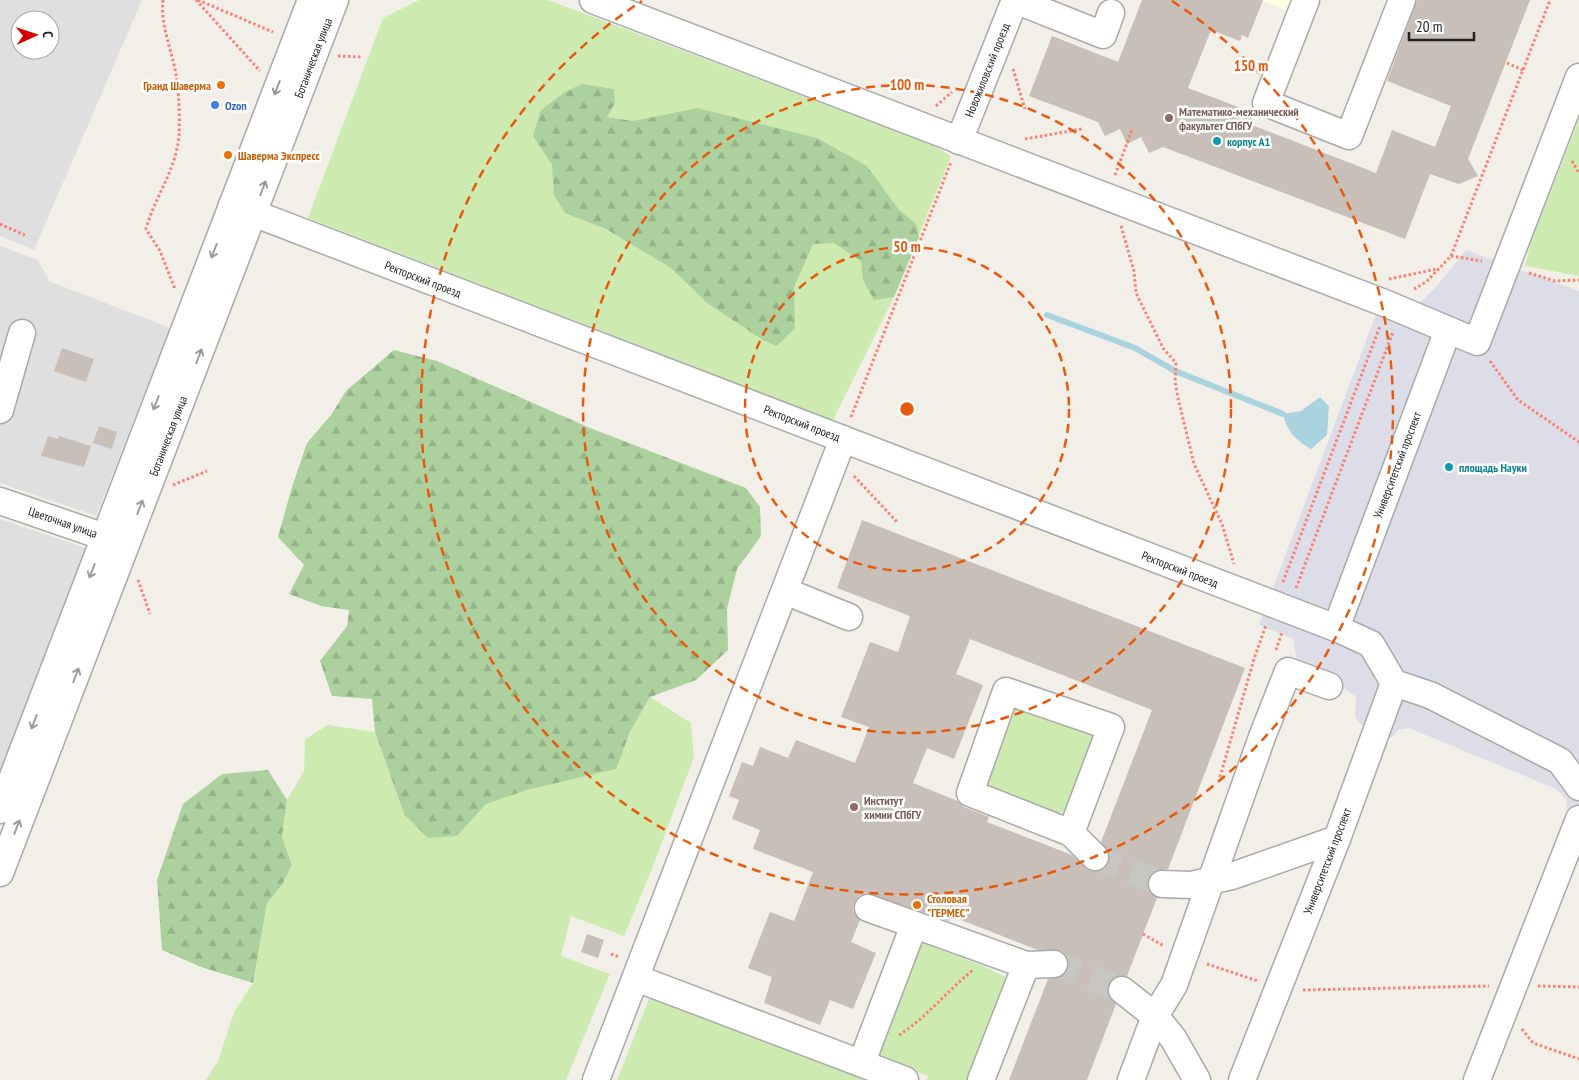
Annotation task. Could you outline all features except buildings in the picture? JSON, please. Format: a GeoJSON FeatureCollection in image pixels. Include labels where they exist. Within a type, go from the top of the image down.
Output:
{"type":"FeatureCollection","features":[{"type":"Feature","properties":{"kind":"street","name":"Ботаническая улица"},"geometry":{"type":"LineString","coordinates":[[242,210],[310,0]]}},
{"type":"Feature","properties":{"kind":"street","name":"Ботаническая улица"},"geometry":{"type":"LineString","coordinates":[[0,873],[115,541],[242,210],[335,0]]}},
{"type":"Feature","properties":{"kind":"street"},"geometry":{"type":"LineString","coordinates":[[593,0],[1394,307],[1477,342],[1579,77]]}},
{"type":"Feature","properties":{"kind":"street"},"geometry":{"type":"LineString","coordinates":[[1015,0],[1103,34],[1111,13]]}},
{"type":"Feature","properties":{"kind":"street","name":"Новожиловский проезд"},"geometry":{"type":"LineString","coordinates":[[959,140],[1015,0]]}},
{"type":"Feature","properties":{"kind":"street"},"geometry":{"type":"LineString","coordinates":[[1306,0],[1266,103],[1349,136],[1402,0]]}},
{"type":"Feature","properties":{"kind":"street","name":"Ректорский проезд"},"geometry":{"type":"LineString","coordinates":[[242,210],[840,448],[1336,628],[1371,644],[1394,683]]}},
{"type":"Feature","properties":{"kind":"street","name":"Университетский проспект"},"geometry":{"type":"LineString","coordinates":[[1336,628],[1448,330]]}},
{"type":"Feature","properties":{"kind":"street"},"geometry":{"type":"LineString","coordinates":[[0,410],[22,333]]}},
{"type":"Feature","properties":{"kind":"street"},"geometry":{"type":"LineString","coordinates":[[596,1080],[840,448]]}},
{"type":"Feature","properties":{"kind":"street","name":"Цветочная улица"},"geometry":{"type":"LineString","coordinates":[[0,501],[115,541]]}},
{"type":"Feature","properties":{"kind":"street","name":"Ботаническая улица"},"geometry":{"type":"LineString","coordinates":[[0,810],[115,541]]}},
{"type":"Feature","properties":{"kind":"street"},"geometry":{"type":"LineString","coordinates":[[785,591],[849,617]]}},
{"type":"Feature","properties":{"kind":"street"},"geometry":{"type":"LineString","coordinates":[[1131,1080],[1156,1016],[1174,985],[1185,957],[1262,737],[1288,671],[1329,686]]}},
{"type":"Feature","properties":{"kind":"street"},"geometry":{"type":"LineString","coordinates":[[1394,683],[1430,696],[1560,761],[1579,787]]}},
{"type":"Feature","properties":{"kind":"street","name":"Университетский проспект"},"geometry":{"type":"LineString","coordinates":[[1242,1080],[1337,839],[1394,683]]}},
{"type":"Feature","properties":{"kind":"street"},"geometry":{"type":"LineString","coordinates":[[1071,833],[1111,727],[1006,691],[970,793],[1071,833],[1095,857]]}},
{"type":"Feature","properties":{"kind":"street"},"geometry":{"type":"LineString","coordinates":[[1477,1080],[1579,819]]}},
{"type":"Feature","properties":{"kind":"street"},"geometry":{"type":"LineString","coordinates":[[1162,884],[1190,885],[1232,876],[1337,839]]}},
{"type":"Feature","properties":{"kind":"street"},"geometry":{"type":"LineString","coordinates":[[868,908],[1026,965],[1054,964]]}},
{"type":"Feature","properties":{"kind":"street"},"geometry":{"type":"LineString","coordinates":[[862,1062],[914,926]]}},
{"type":"Feature","properties":{"kind":"street"},"geometry":{"type":"LineString","coordinates":[[981,1080],[1026,965]]}},
{"type":"Feature","properties":{"kind":"street"},"geometry":{"type":"LineString","coordinates":[[636,978],[862,1062],[905,1080]]}},
{"type":"Feature","properties":{"kind":"street"},"geometry":{"type":"LineString","coordinates":[[1122,990],[1156,1016],[1173,1038],[1197,1080]]}},
{"type":"Feature","properties":{"kind":"path"},"geometry":{"type":"LineString","coordinates":[[164,0],[162,17],[176,75],[179,136],[166,184],[149,217],[146,229],[160,251],[176,292]]}},
{"type":"Feature","properties":{"kind":"path"},"geometry":{"type":"LineString","coordinates":[[197,0],[276,33],[273,41]]}},
{"type":"Feature","properties":{"kind":"path"},"geometry":{"type":"LineString","coordinates":[[197,0],[261,72],[264,64]]}},
{"type":"Feature","properties":{"kind":"path"},"geometry":{"type":"LineString","coordinates":[[1218,784],[1271,604],[1394,307],[1408,292],[1426,282],[1451,256],[1550,0]]}},
{"type":"Feature","properties":{"kind":"path"},"geometry":{"type":"LineString","coordinates":[[336,56],[362,57]]}},
{"type":"Feature","properties":{"kind":"path"},"geometry":{"type":"LineString","coordinates":[[1507,63],[1523,70]]}},
{"type":"Feature","properties":{"kind":"path"},"geometry":{"type":"LineString","coordinates":[[1016,141],[1082,129]]}},
{"type":"Feature","properties":{"kind":"path"},"geometry":{"type":"LineString","coordinates":[[1132,130],[1106,196],[1118,218],[1134,271],[1136,293],[1140,303],[1164,348],[1176,363],[1175,381],[1178,398],[1194,464],[1222,524],[1234,565],[1271,604]]}},
{"type":"Feature","properties":{"kind":"path"},"geometry":{"type":"LineString","coordinates":[[898,524],[840,448],[959,140]]}},
{"type":"Feature","properties":{"kind":"path"},"geometry":{"type":"LineString","coordinates":[[0,224],[25,235]]}},
{"type":"Feature","properties":{"kind":"path"},"geometry":{"type":"LineString","coordinates":[[1451,256],[1507,265],[1555,281],[1579,280]]}},
{"type":"Feature","properties":{"kind":"path"},"geometry":{"type":"LineString","coordinates":[[1274,656],[1271,604],[1394,307]]}},
{"type":"Feature","properties":{"kind":"path"},"geometry":{"type":"LineString","coordinates":[[1477,342],[1518,400],[1579,442]]}},
{"type":"Feature","properties":{"kind":"path"},"geometry":{"type":"LineString","coordinates":[[171,486],[207,471]]}},
{"type":"Feature","properties":{"kind":"path"},"geometry":{"type":"LineString","coordinates":[[136,574],[150,614]]}},
{"type":"Feature","properties":{"kind":"path"},"geometry":{"type":"LineString","coordinates":[[1143,934],[1185,957],[1277,988],[1509,997],[1579,987]]}},
{"type":"Feature","properties":{"kind":"path"},"geometry":{"type":"LineString","coordinates":[[890,1040],[920,1021],[932,1006],[974,969],[999,955]]}},
{"type":"Feature","properties":{"kind":"path"},"geometry":{"type":"LineString","coordinates":[[1509,997],[1533,1044],[1579,1059]]}},
{"type":"Feature","properties":{"kind":"shaded area"},"geometry":{"type":"Polygon","coordinates":[[[0,0],[142,0],[34,250],[0,236],[0,0]]]}},
{"type":"Feature","properties":{"kind":"shaded area"},"geometry":{"type":"Polygon","coordinates":[[[1259,0],[1296,0],[1289,11],[1259,0]]]}},
{"type":"Feature","properties":{"kind":"shaded area"},"geometry":{"type":"Polygon","coordinates":[[[0,246],[38,260],[49,281],[170,328],[96,516],[0,483],[0,246]]]}},
{"type":"Feature","properties":{"kind":"shaded area","name":"площадь Науки"},"geometry":{"type":"Polygon","coordinates":[[[1466,250],[1579,291],[1579,814],[1567,810],[1566,799],[1556,789],[1409,728],[1398,730],[1391,738],[1361,725],[1355,716],[1356,697],[1342,686],[1298,668],[1293,639],[1259,625],[1378,309],[1414,308],[1436,287],[1466,250]]]}},
{"type":"Feature","properties":{"kind":"shaded area"},"geometry":{"type":"Polygon","coordinates":[[[0,519],[86,548],[0,781],[0,519]]]}},
{"type":"Feature","properties":{"kind":"green space"},"geometry":{"type":"Polygon","coordinates":[[[419,0],[548,0],[933,145],[951,156],[894,297],[833,420],[308,218],[383,18],[419,0]]]}},
{"type":"Feature","properties":{"kind":"green space"},"geometry":{"type":"Polygon","coordinates":[[[582,84],[614,89],[615,103],[607,117],[633,121],[698,108],[817,138],[867,166],[899,210],[916,224],[919,237],[894,297],[874,300],[863,280],[861,261],[834,243],[813,244],[794,287],[795,328],[777,346],[763,340],[707,303],[671,268],[606,229],[565,213],[554,195],[552,165],[533,136],[541,110],[565,92],[582,84]]]}},
{"type":"Feature","properties":{"kind":"green space"},"geometry":{"type":"Polygon","coordinates":[[[1579,119],[1579,276],[1525,266],[1532,239],[1579,119]]]}},
{"type":"Feature","properties":{"kind":"green space"},"geometry":{"type":"Polygon","coordinates":[[[394,350],[437,361],[590,428],[746,488],[760,507],[761,536],[737,569],[727,609],[728,650],[696,680],[650,697],[630,732],[616,769],[527,790],[486,804],[457,836],[428,838],[404,814],[375,732],[372,699],[332,696],[320,661],[347,626],[349,610],[321,606],[289,594],[304,565],[278,537],[307,443],[331,415],[346,391],[394,350]]]}},
{"type":"Feature","properties":{"kind":"green space"},"geometry":{"type":"Polygon","coordinates":[[[650,697],[691,723],[694,757],[652,869],[624,936],[571,916],[561,956],[610,974],[566,1080],[206,1080],[218,1061],[234,1012],[253,983],[267,903],[282,885],[292,865],[282,837],[287,800],[304,771],[305,739],[328,725],[375,732],[404,814],[457,836],[486,804],[527,790],[615,769],[630,732],[650,697]]]}},
{"type":"Feature","properties":{"kind":"green space"},"geometry":{"type":"Polygon","coordinates":[[[1010,704],[1097,733],[1068,811],[1055,813],[994,789],[987,782],[1010,704]]]}},
{"type":"Feature","properties":{"kind":"green space"},"geometry":{"type":"Polygon","coordinates":[[[268,770],[287,800],[282,837],[292,865],[282,885],[267,903],[253,983],[201,967],[162,950],[157,880],[183,804],[222,774],[268,770]]]}},
{"type":"Feature","properties":{"kind":"green space"},"geometry":{"type":"Polygon","coordinates":[[[925,944],[981,965],[1009,979],[974,1080],[927,1080],[928,1076],[912,1070],[881,1064],[873,1050],[918,946],[925,944]]]}},
{"type":"Feature","properties":{"kind":"green space"},"geometry":{"type":"Polygon","coordinates":[[[652,991],[888,1080],[617,1080],[652,991]]]}},
{"type":"Feature","properties":{"kind":"water"},"geometry":{"type":"Polygon","coordinates":[[[1320,397],[1329,406],[1327,435],[1311,449],[1293,435],[1287,426],[1283,414],[1301,411],[1320,397]]]}},
{"type":"Feature","properties":{"kind":"waterway"},"geometry":{"type":"LineString","coordinates":[[1047,315],[1135,348],[1175,371],[1283,414]]}},
{"type":"Feature","properties":{"kind":"tunnel"},"geometry":{"type":"LineString","coordinates":[[1095,857],[1162,884]]}},
{"type":"Feature","properties":{"kind":"tunnel"},"geometry":{"type":"LineString","coordinates":[[1054,964],[1122,990]]}},
{"type":"Feature","properties":{"kind":"place","name":"Гранд Шаверма"},"geometry":{"type":"Point","coordinates":[221,85]}},
{"type":"Feature","properties":{"kind":"place","name":"Ozon"},"geometry":{"type":"Point","coordinates":[215,105]}},
{"type":"Feature","properties":{"kind":"place","name":"Математико-механический факультет СПбГУ"},"geometry":{"type":"Point","coordinates":[1169,118]}},
{"type":"Feature","properties":{"kind":"place","name":"корпус А1"},"geometry":{"type":"Point","coordinates":[1217,141]}},
{"type":"Feature","properties":{"kind":"place","name":"Шаверма Экспресс"},"geometry":{"type":"Point","coordinates":[228,155]}},
{"type":"Feature","properties":{"kind":"place","name":"площадь Науки"},"geometry":{"type":"Point","coordinates":[1449,467]}},
{"type":"Feature","properties":{"kind":"place","name":"Институт химии СПбГУ"},"geometry":{"type":"Point","coordinates":[854,807]}},
{"type":"Feature","properties":{"kind":"place","name":"Столовая \"ГЕРМЕС\""},"geometry":{"type":"Point","coordinates":[917,905]}}]}
